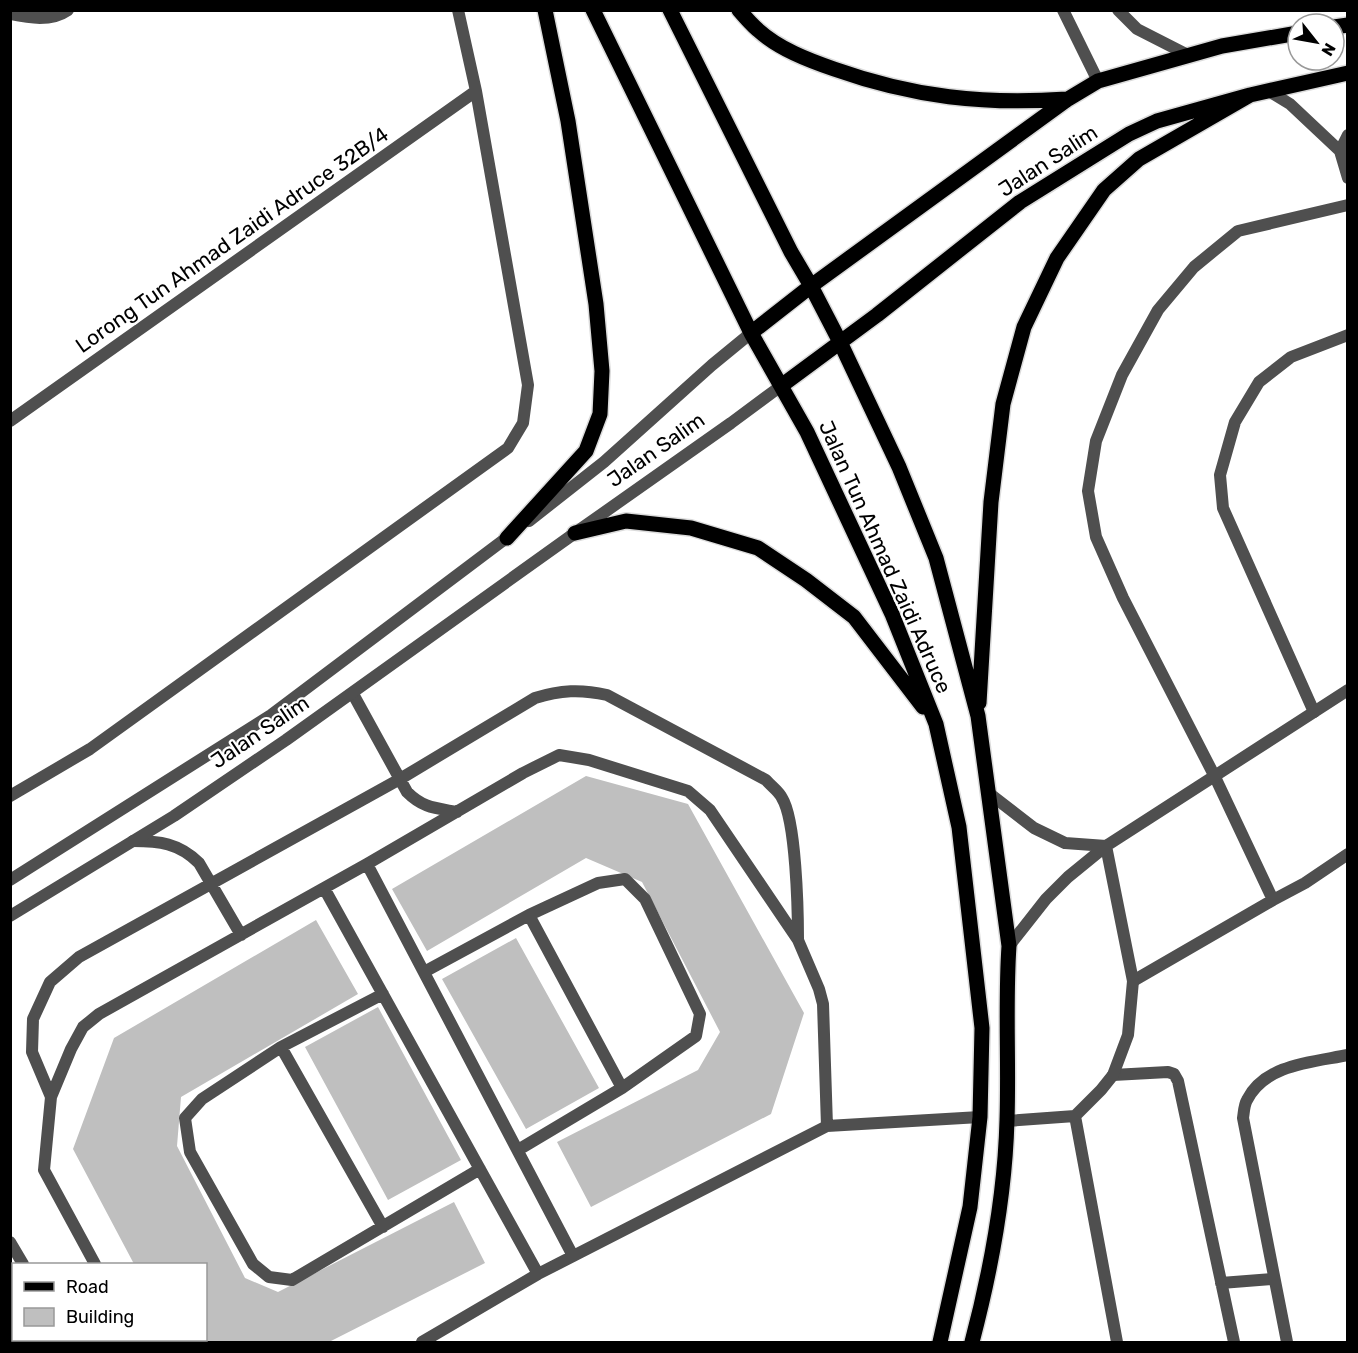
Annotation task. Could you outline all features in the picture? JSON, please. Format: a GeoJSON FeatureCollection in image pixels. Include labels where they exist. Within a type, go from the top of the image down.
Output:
{"type":"FeatureCollection","features":[{"type":"Feature","properties":{"kind":"main road"},"geometry":{"type":"LineString","coordinates":[[507,538],[586,451],[600,414],[602,371],[596,304],[568,120],[545,10]]}},
{"type":"Feature","properties":{"kind":"main road","name":"Jalan Tun Ahmad Zaidi Adruce"},"geometry":{"type":"LineString","coordinates":[[593,10],[751,333],[807,432],[892,614],[936,724],[959,827],[982,1028],[980,1117],[970,1207],[940,1342]]}},
{"type":"Feature","properties":{"kind":"main road","name":"Jalan Tun Ahmad Zaidi Adruce"},"geometry":{"type":"LineString","coordinates":[[670,10],[791,252],[840,342],[899,467],[936,558],[978,716],[1009,946],[1007,1121],[998,1231],[972,1342]]}},
{"type":"Feature","properties":{"kind":"main road"},"geometry":{"type":"LineString","coordinates":[[739,10],[759,31],[800,57],[875,84],[949,98],[1018,102],[1068,99]]}},
{"type":"Feature","properties":{"kind":"main road","name":"Jalan Salim"},"geometry":{"type":"LineString","coordinates":[[751,333],[811,286],[1068,99],[1098,81],[1222,46],[1286,35]]}},
{"type":"Feature","properties":{"kind":"main road","name":"Jalan Salim"},"geometry":{"type":"LineString","coordinates":[[781,386],[1020,202],[1129,134],[1157,121],[1250,95],[1347,73]]}},
{"type":"Feature","properties":{"kind":"main road"},"geometry":{"type":"LineString","coordinates":[[978,716],[991,502],[1003,404],[1024,327],[1057,258],[1104,190],[1139,159],[1250,95]]}},
{"type":"Feature","properties":{"kind":"main road"},"geometry":{"type":"LineString","coordinates":[[575,533],[626,521],[691,528],[758,548],[854,616],[936,724]]}},
{"type":"Feature","properties":{"kind":"street"},"geometry":{"type":"LineString","coordinates":[[10,14],[34,19],[63,14],[68,10]]}},
{"type":"Feature","properties":{"kind":"street"},"geometry":{"type":"LineString","coordinates":[[10,796],[90,748],[508,448],[523,423],[528,385],[476,91],[458,10]]}},
{"type":"Feature","properties":{"kind":"street"},"geometry":{"type":"LineString","coordinates":[[1063,10],[1098,81]]}},
{"type":"Feature","properties":{"kind":"street"},"geometry":{"type":"LineString","coordinates":[[1118,10],[1137,29],[1188,55]]}},
{"type":"Feature","properties":{"kind":"street","name":"Lorong Tun Ahmad Zaidi Adruce 32B/4"},"geometry":{"type":"LineString","coordinates":[[10,421],[476,91]]}},
{"type":"Feature","properties":{"kind":"street"},"geometry":{"type":"LineString","coordinates":[[1269,91],[1290,104],[1340,151],[1347,178]]}},
{"type":"Feature","properties":{"kind":"street"},"geometry":{"type":"LineString","coordinates":[[1340,151],[1347,135]]}},
{"type":"Feature","properties":{"kind":"street"},"geometry":{"type":"LineString","coordinates":[[1273,900],[1215,777],[1122,598],[1096,537],[1088,491],[1096,441],[1122,375],[1158,310],[1194,267],[1238,231],[1347,205]]}},
{"type":"Feature","properties":{"kind":"street","name":"Jalan Salim"},"geometry":{"type":"LineString","coordinates":[[10,880],[271,715],[507,538],[604,462],[751,333]]}},
{"type":"Feature","properties":{"kind":"street"},"geometry":{"type":"LineString","coordinates":[[1314,712],[1223,508],[1220,475],[1235,422],[1259,382],[1291,357],[1347,335]]}},
{"type":"Feature","properties":{"kind":"street","name":"Jalan Salim"},"geometry":{"type":"LineString","coordinates":[[10,916],[192,804],[353,694],[781,386]]}},
{"type":"Feature","properties":{"kind":"street"},"geometry":{"type":"LineString","coordinates":[[51,1097],[32,1052],[33,1019],[50,982],[79,957],[400,779],[535,698],[568,690],[587,690],[607,696],[766,780],[782,797],[789,815],[798,912],[798,940]]}},
{"type":"Feature","properties":{"kind":"street"},"geometry":{"type":"LineString","coordinates":[[1009,946],[1046,899],[1068,877],[1106,846],[1347,690]]}},
{"type":"Feature","properties":{"kind":"street"},"geometry":{"type":"LineString","coordinates":[[353,694],[407,792],[417,802],[428,807],[457,812]]}},
{"type":"Feature","properties":{"kind":"street"},"geometry":{"type":"LineString","coordinates":[[94,1263],[44,1170],[51,1097],[83,1027],[99,1014],[559,755],[588,760],[688,791],[710,810],[798,940],[819,989],[823,1004],[827,1126]]}},
{"type":"Feature","properties":{"kind":"street"},"geometry":{"type":"LineString","coordinates":[[990,794],[1034,828],[1065,843],[1106,846]]}},
{"type":"Feature","properties":{"kind":"street"},"geometry":{"type":"LineString","coordinates":[[133,842],[158,841],[180,848],[198,863],[241,935]]}},
{"type":"Feature","properties":{"kind":"street"},"geometry":{"type":"LineString","coordinates":[[1007,1121],[1075,1116],[1113,1075],[1128,1035],[1133,981],[1106,846]]}},
{"type":"Feature","properties":{"kind":"street"},"geometry":{"type":"LineString","coordinates":[[1133,981],[1305,884],[1347,854]]}},
{"type":"Feature","properties":{"kind":"street"},"geometry":{"type":"LineString","coordinates":[[367,864],[573,1256]]}},
{"type":"Feature","properties":{"kind":"street"},"geometry":{"type":"LineString","coordinates":[[424,972],[529,915],[598,883],[626,879],[645,899],[700,1014],[696,1036],[622,1088],[518,1150]]}},
{"type":"Feature","properties":{"kind":"street"},"geometry":{"type":"LineString","coordinates":[[324,888],[538,1274]]}},
{"type":"Feature","properties":{"kind":"street"},"geometry":{"type":"LineString","coordinates":[[529,915],[622,1088]]}},
{"type":"Feature","properties":{"kind":"street"},"geometry":{"type":"LineString","coordinates":[[383,994],[281,1047],[202,1099],[185,1118],[190,1152],[254,1264],[269,1277],[292,1280],[480,1169]]}},
{"type":"Feature","properties":{"kind":"street"},"geometry":{"type":"LineString","coordinates":[[281,1047],[384,1227]]}},
{"type":"Feature","properties":{"kind":"street"},"geometry":{"type":"LineString","coordinates":[[1287,1342],[1243,1118],[1247,1100],[1260,1084],[1284,1068],[1347,1055]]}},
{"type":"Feature","properties":{"kind":"street"},"geometry":{"type":"LineString","coordinates":[[1113,1075],[1168,1072],[1174,1074],[1178,1081],[1234,1342]]}},
{"type":"Feature","properties":{"kind":"street"},"geometry":{"type":"LineString","coordinates":[[1075,1116],[1117,1342]]}},
{"type":"Feature","properties":{"kind":"street"},"geometry":{"type":"LineString","coordinates":[[422,1342],[538,1274],[827,1126],[980,1117]]}},
{"type":"Feature","properties":{"kind":"street"},"geometry":{"type":"LineString","coordinates":[[10,1242],[22,1263]]}},
{"type":"Feature","properties":{"kind":"street"},"geometry":{"type":"LineString","coordinates":[[1221,1282],[1273,1279]]}},
{"type":"Feature","properties":{"kind":"building"},"geometry":{"type":"Polygon","coordinates":[[[586,776],[688,804],[804,1013],[771,1114],[591,1207],[557,1142],[698,1070],[720,1032],[642,882],[586,858],[427,951],[392,889],[586,776]]]}},
{"type":"Feature","properties":{"kind":"building"},"geometry":{"type":"Polygon","coordinates":[[[316,920],[358,994],[181,1097],[177,1146],[245,1278],[278,1292],[454,1202],[485,1263],[329,1342],[175,1342],[207,1341],[207,1263],[133,1263],[73,1149],[114,1038],[316,920]]]}},
{"type":"Feature","properties":{"kind":"building"},"geometry":{"type":"Polygon","coordinates":[[[516,938],[599,1088],[526,1129],[442,979],[516,938]]]}},
{"type":"Feature","properties":{"kind":"building"},"geometry":{"type":"Polygon","coordinates":[[[378,1007],[461,1160],[388,1200],[305,1047],[378,1007]]]}}]}
